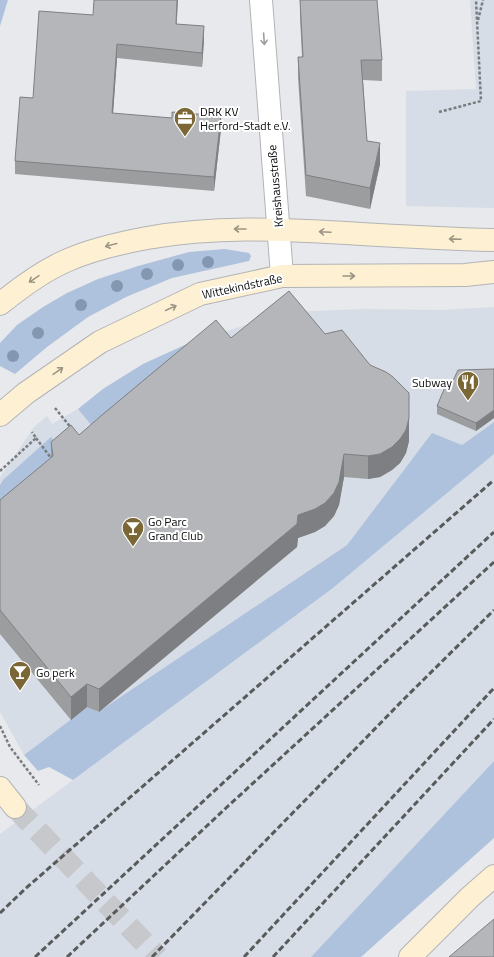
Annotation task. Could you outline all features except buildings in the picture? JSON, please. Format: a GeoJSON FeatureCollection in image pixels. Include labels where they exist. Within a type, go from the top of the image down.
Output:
{"type":"FeatureCollection","features":[{"type":"Feature","properties":{"kind":"street","name":"Kreishausstraße"},"geometry":{"type":"LineString","coordinates":[[261,0],[282,276]]}},
{"type":"Feature","properties":{"kind":"street"},"geometry":{"type":"LineString","coordinates":[[0,304],[41,274],[68,260],[102,248],[125,242],[178,232],[230,229],[278,229],[494,240]]}},
{"type":"Feature","properties":{"kind":"street","name":"Wittekindstraße"},"geometry":{"type":"LineString","coordinates":[[0,415],[26,393],[100,342],[200,294],[282,276],[465,275],[494,272]]}},
{"type":"Feature","properties":{"kind":"street"},"geometry":{"type":"LineString","coordinates":[[0,788],[15,808],[0,799]]}},
{"type":"Feature","properties":{"kind":"street"},"geometry":{"type":"LineString","coordinates":[[410,957],[470,897],[494,876]]}},
{"type":"Feature","properties":{"kind":"path"},"geometry":{"type":"LineString","coordinates":[[439,112],[481,101],[476,0]]}},
{"type":"Feature","properties":{"kind":"path"},"geometry":{"type":"LineString","coordinates":[[478,25],[483,0]]}},
{"type":"Feature","properties":{"kind":"path"},"geometry":{"type":"LineString","coordinates":[[26,393],[56,409],[77,434]]}},
{"type":"Feature","properties":{"kind":"path"},"geometry":{"type":"LineString","coordinates":[[32,432],[51,458],[56,453]]}},
{"type":"Feature","properties":{"kind":"path"},"geometry":{"type":"LineString","coordinates":[[0,471],[36,438]]}},
{"type":"Feature","properties":{"kind":"path"},"geometry":{"type":"LineString","coordinates":[[0,726],[10,747],[39,785]]}},
{"type":"Feature","properties":{"kind":"shaded area"},"geometry":{"type":"Polygon","coordinates":[[[0,0],[8,0],[0,26],[0,0]]]}},
{"type":"Feature","properties":{"kind":"shaded area"},"geometry":{"type":"Polygon","coordinates":[[[470,0],[494,0],[494,208],[406,206],[406,91],[476,89],[470,0]]]}},
{"type":"Feature","properties":{"kind":"shaded area"},"geometry":{"type":"Polygon","coordinates":[[[225,249],[249,253],[251,256],[249,261],[172,278],[126,297],[88,317],[47,347],[15,374],[0,366],[0,343],[17,325],[67,293],[98,279],[138,266],[189,252],[225,249]]]}},
{"type":"Feature","properties":{"kind":"shaded area"},"geometry":{"type":"Polygon","coordinates":[[[494,307],[494,422],[462,445],[432,434],[347,545],[113,702],[102,711],[99,712],[90,705],[24,755],[0,712],[0,477],[34,427],[47,416],[52,424],[78,409],[103,389],[143,364],[215,335],[285,312],[365,309],[443,310],[494,307]]]}},
{"type":"Feature","properties":{"kind":"shaded area"},"geometry":{"type":"Polygon","coordinates":[[[189,343],[102,438],[78,409],[103,389],[143,364],[189,343]]]}},
{"type":"Feature","properties":{"kind":"shaded area"},"geometry":{"type":"Polygon","coordinates":[[[494,422],[494,454],[333,588],[73,780],[49,767],[38,771],[24,755],[90,705],[99,712],[347,545],[432,433],[462,445],[494,422]]]}},
{"type":"Feature","properties":{"kind":"shaded area"},"geometry":{"type":"Polygon","coordinates":[[[51,437],[65,454],[0,523],[0,485],[3,480],[51,437]]]}},
{"type":"Feature","properties":{"kind":"shaded area"},"geometry":{"type":"Polygon","coordinates":[[[494,454],[494,761],[311,957],[0,957],[0,834],[333,588],[494,454]]]}},
{"type":"Feature","properties":{"kind":"shaded area"},"geometry":{"type":"Polygon","coordinates":[[[494,761],[494,838],[361,957],[311,957],[494,761]]]}},
{"type":"Feature","properties":{"kind":"tunnel"},"geometry":{"type":"LineString","coordinates":[[15,807],[158,957]]}},
{"type":"Feature","properties":{"kind":"railway"},"geometry":{"type":"LineString","coordinates":[[0,913],[25,889],[494,480]]}},
{"type":"Feature","properties":{"kind":"railway"},"geometry":{"type":"LineString","coordinates":[[35,957],[494,532]]}},
{"type":"Feature","properties":{"kind":"railway"},"geometry":{"type":"LineString","coordinates":[[67,957],[226,808],[494,562]]}},
{"type":"Feature","properties":{"kind":"railway"},"geometry":{"type":"LineString","coordinates":[[152,957],[404,699],[494,610]]}},
{"type":"Feature","properties":{"kind":"railway"},"geometry":{"type":"LineString","coordinates":[[244,957],[494,688]]}},
{"type":"Feature","properties":{"kind":"railway"},"geometry":{"type":"LineString","coordinates":[[273,957],[494,719]]}},
{"type":"Feature","properties":{"kind":"place","name":"DRK KV Herford-Stadt e.V."},"geometry":{"type":"Point","coordinates":[185,138]}},
{"type":"Feature","properties":{"kind":"place","name":"Subway"},"geometry":{"type":"Point","coordinates":[468,402]}},
{"type":"Feature","properties":{"kind":"place","name":"Go Parc Grand Club"},"geometry":{"type":"Point","coordinates":[133,548]}},
{"type":"Feature","properties":{"kind":"place","name":"Go perk"},"geometry":{"type":"Point","coordinates":[20,692]}}]}
